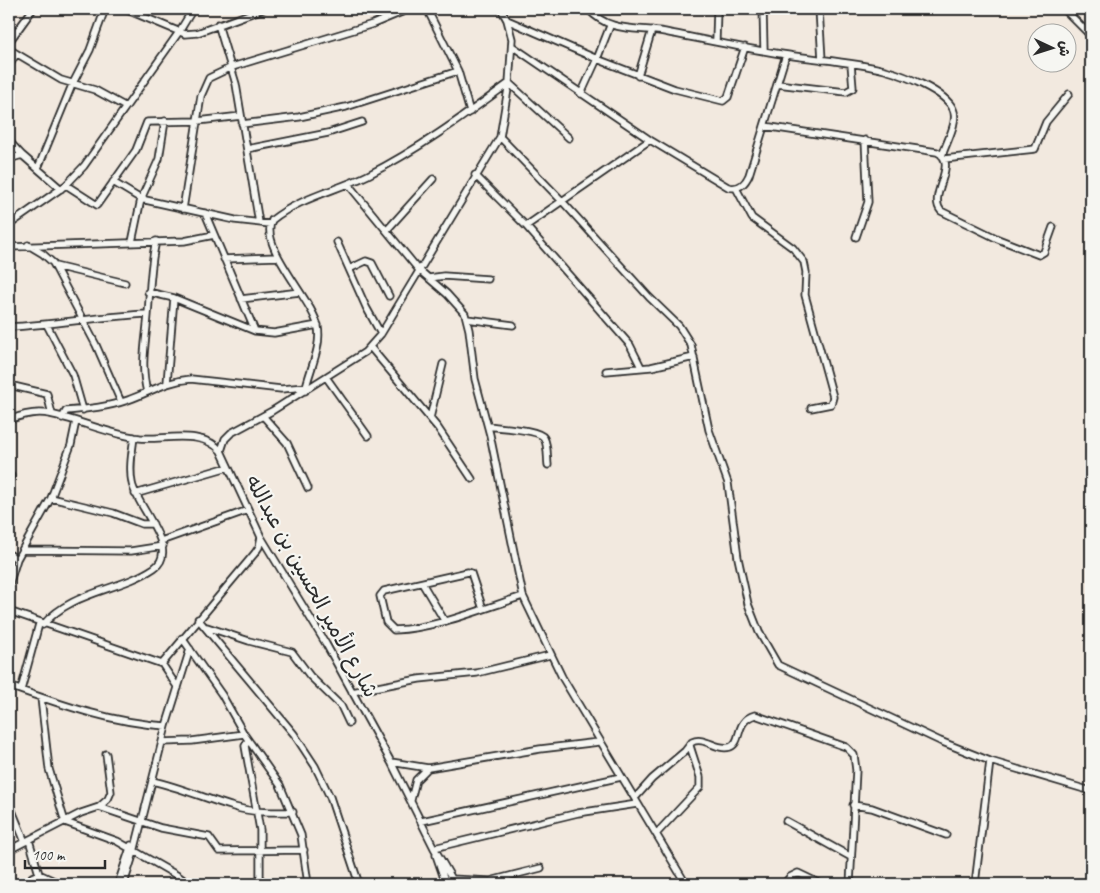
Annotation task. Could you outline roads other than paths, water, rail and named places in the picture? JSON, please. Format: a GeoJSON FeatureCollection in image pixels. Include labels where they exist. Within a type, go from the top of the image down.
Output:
{"type":"FeatureCollection","features":[{"type":"Feature","properties":{"kind":"street"},"geometry":{"type":"LineString","coordinates":[[9,42],[32,9]]}},
{"type":"Feature","properties":{"kind":"street"},"geometry":{"type":"LineString","coordinates":[[38,168],[72,84],[90,50],[105,9]]}},
{"type":"Feature","properties":{"kind":"street"},"geometry":{"type":"LineString","coordinates":[[125,9],[179,32],[197,33],[262,9]]}},
{"type":"Feature","properties":{"kind":"street"},"geometry":{"type":"LineString","coordinates":[[9,225],[64,187],[94,154],[193,9]]}},
{"type":"Feature","properties":{"kind":"street"},"geometry":{"type":"LineString","coordinates":[[183,209],[205,84],[212,76],[232,67],[372,24],[401,10],[409,9]]}},
{"type":"Feature","properties":{"kind":"street"},"geometry":{"type":"LineString","coordinates":[[427,9],[458,71],[470,112]]}},
{"type":"Feature","properties":{"kind":"street"},"geometry":{"type":"LineString","coordinates":[[9,420],[29,414],[52,414],[134,437],[194,438],[212,443],[222,451],[230,433],[263,416],[371,348],[500,137],[509,83],[512,46],[507,20],[501,9]]}},
{"type":"Feature","properties":{"kind":"street"},"geometry":{"type":"LineString","coordinates":[[588,9],[610,26],[652,30],[786,55],[886,70],[924,86],[946,100],[954,110],[955,115],[943,157],[945,166],[937,202],[941,211],[1005,242],[1038,255],[1044,252],[1053,227]]}},
{"type":"Feature","properties":{"kind":"street"},"geometry":{"type":"LineString","coordinates":[[716,42],[717,9]]}},
{"type":"Feature","properties":{"kind":"street"},"geometry":{"type":"LineString","coordinates":[[764,9],[764,50]]}},
{"type":"Feature","properties":{"kind":"street"},"geometry":{"type":"LineString","coordinates":[[819,9],[822,60]]}},
{"type":"Feature","properties":{"kind":"street"},"geometry":{"type":"LineString","coordinates":[[1064,9],[1091,36]]}},
{"type":"Feature","properties":{"kind":"street"},"geometry":{"type":"LineString","coordinates":[[507,20],[638,76],[683,91],[723,101],[728,97],[745,47]]}},
{"type":"Feature","properties":{"kind":"street"},"geometry":{"type":"LineString","coordinates":[[218,24],[232,67],[259,223]]}},
{"type":"Feature","properties":{"kind":"street"},"geometry":{"type":"LineString","coordinates":[[581,94],[610,26]]}},
{"type":"Feature","properties":{"kind":"street"},"geometry":{"type":"LineString","coordinates":[[638,76],[652,30]]}},
{"type":"Feature","properties":{"kind":"street"},"geometry":{"type":"LineString","coordinates":[[512,46],[650,140],[728,187],[736,188],[743,184],[749,175],[786,55]]}},
{"type":"Feature","properties":{"kind":"street"},"geometry":{"type":"LineString","coordinates":[[9,49],[51,75],[72,84],[94,90],[126,107]]}},
{"type":"Feature","properties":{"kind":"street"},"geometry":{"type":"LineString","coordinates":[[9,66],[16,54]]}},
{"type":"Feature","properties":{"kind":"street"},"geometry":{"type":"LineString","coordinates":[[777,84],[846,92],[852,88],[851,64]]}},
{"type":"Feature","properties":{"kind":"street"},"geometry":{"type":"LineString","coordinates":[[242,124],[299,117],[346,107],[458,71]]}},
{"type":"Feature","properties":{"kind":"street"},"geometry":{"type":"LineString","coordinates":[[306,389],[315,352],[318,325],[278,257],[272,243],[270,224],[275,218],[302,203],[348,184],[419,145],[470,112],[509,83]]}},
{"type":"Feature","properties":{"kind":"street"},"geometry":{"type":"LineString","coordinates":[[509,83],[569,138]]}},
{"type":"Feature","properties":{"kind":"street"},"geometry":{"type":"LineString","coordinates":[[764,126],[937,152],[943,157],[1035,149],[1046,122],[1069,94]]}},
{"type":"Feature","properties":{"kind":"street"},"geometry":{"type":"LineString","coordinates":[[9,141],[38,168],[64,187],[96,205],[138,146],[147,122],[198,121],[241,116]]}},
{"type":"Feature","properties":{"kind":"street"},"geometry":{"type":"LineString","coordinates":[[132,242],[141,199],[159,159],[165,121]]}},
{"type":"Feature","properties":{"kind":"street"},"geometry":{"type":"LineString","coordinates":[[247,149],[328,133],[362,122]]}},
{"type":"Feature","properties":{"kind":"street"},"geometry":{"type":"LineString","coordinates":[[500,137],[562,201],[643,291],[679,326],[691,345],[709,430],[728,484],[742,580],[754,620],[778,665],[940,741],[990,760],[1091,791]]}},
{"type":"Feature","properties":{"kind":"street"},"geometry":{"type":"LineString","coordinates":[[526,226],[650,140]]}},
{"type":"Feature","properties":{"kind":"street"},"geometry":{"type":"LineString","coordinates":[[856,237],[868,202],[865,140]]}},
{"type":"Feature","properties":{"kind":"street"},"geometry":{"type":"LineString","coordinates":[[9,159],[22,155]]}},
{"type":"Feature","properties":{"kind":"street"},"geometry":{"type":"LineString","coordinates":[[475,176],[526,226],[630,345],[641,368]]}},
{"type":"Feature","properties":{"kind":"street"},"geometry":{"type":"LineString","coordinates":[[387,230],[432,179]]}},
{"type":"Feature","properties":{"kind":"street"},"geometry":{"type":"LineString","coordinates":[[113,182],[141,199],[205,214],[270,224]]}},
{"type":"Feature","properties":{"kind":"street"},"geometry":{"type":"LineString","coordinates":[[348,184],[418,269],[457,304],[467,320],[475,379],[488,426],[523,596],[550,655],[599,742],[686,884]]}},
{"type":"Feature","properties":{"kind":"street"},"geometry":{"type":"LineString","coordinates":[[736,188],[752,218],[793,248],[804,262],[805,295],[833,397],[831,404],[811,408]]}},
{"type":"Feature","properties":{"kind":"street"},"geometry":{"type":"LineString","coordinates":[[205,214],[254,331]]}},
{"type":"Feature","properties":{"kind":"street"},"geometry":{"type":"LineString","coordinates":[[9,247],[184,241],[214,235]]}},
{"type":"Feature","properties":{"kind":"street"},"geometry":{"type":"LineString","coordinates":[[147,392],[143,362],[148,314],[148,292],[156,242]]}},
{"type":"Feature","properties":{"kind":"street"},"geometry":{"type":"LineString","coordinates":[[337,242],[381,334]]}},
{"type":"Feature","properties":{"kind":"street"},"geometry":{"type":"LineString","coordinates":[[28,245],[43,254],[55,266],[122,402]]}},
{"type":"Feature","properties":{"kind":"street"},"geometry":{"type":"LineString","coordinates":[[224,259],[278,257]]}},
{"type":"Feature","properties":{"kind":"street"},"geometry":{"type":"LineString","coordinates":[[349,270],[366,261],[372,262],[389,296]]}},
{"type":"Feature","properties":{"kind":"street"},"geometry":{"type":"LineString","coordinates":[[55,266],[125,283]]}},
{"type":"Feature","properties":{"kind":"street"},"geometry":{"type":"LineString","coordinates":[[429,278],[444,276],[488,279]]}},
{"type":"Feature","properties":{"kind":"street"},"geometry":{"type":"LineString","coordinates":[[148,292],[174,298],[254,331],[286,332],[318,325]]}},
{"type":"Feature","properties":{"kind":"street"},"geometry":{"type":"LineString","coordinates":[[241,299],[300,292]]}},
{"type":"Feature","properties":{"kind":"street"},"geometry":{"type":"LineString","coordinates":[[167,382],[174,298]]}},
{"type":"Feature","properties":{"kind":"street"},"geometry":{"type":"LineString","coordinates":[[9,327],[47,325],[82,319],[148,314]]}},
{"type":"Feature","properties":{"kind":"street"},"geometry":{"type":"LineString","coordinates":[[467,320],[513,325]]}},
{"type":"Feature","properties":{"kind":"street"},"geometry":{"type":"LineString","coordinates":[[47,325],[73,375],[83,410]]}},
{"type":"Feature","properties":{"kind":"street"},"geometry":{"type":"LineString","coordinates":[[371,348],[430,418],[472,479]]}},
{"type":"Feature","properties":{"kind":"street"},"geometry":{"type":"LineString","coordinates":[[606,370],[641,368],[694,357]]}},
{"type":"Feature","properties":{"kind":"street"},"geometry":{"type":"LineString","coordinates":[[430,418],[443,364]]}},
{"type":"Feature","properties":{"kind":"street"},"geometry":{"type":"LineString","coordinates":[[326,378],[368,436]]}},
{"type":"Feature","properties":{"kind":"street"},"geometry":{"type":"LineString","coordinates":[[62,418],[66,411],[83,410],[122,402],[167,382],[191,379],[273,388],[306,389]]}},
{"type":"Feature","properties":{"kind":"street"},"geometry":{"type":"LineString","coordinates":[[9,385],[47,394],[52,414]]}},
{"type":"Feature","properties":{"kind":"street"},"geometry":{"type":"LineString","coordinates":[[263,416],[287,443],[308,488]]}},
{"type":"Feature","properties":{"kind":"street"},"geometry":{"type":"LineString","coordinates":[[9,586],[17,560],[51,498],[71,445],[76,421]]}},
{"type":"Feature","properties":{"kind":"street"},"geometry":{"type":"LineString","coordinates":[[488,426],[535,432],[543,435],[548,465]]}},
{"type":"Feature","properties":{"kind":"street"},"geometry":{"type":"LineString","coordinates":[[20,690],[41,624],[58,610],[79,599],[148,572],[163,559],[162,544],[153,524],[135,494],[131,468],[134,437]]}},
{"type":"Feature","properties":{"kind":"street","name":"شارع الأمير الحسين بن عبدالله"},"geometry":{"type":"LineString","coordinates":[[222,451],[261,537],[392,762],[434,848],[454,881]]}},
{"type":"Feature","properties":{"kind":"street"},"geometry":{"type":"LineString","coordinates":[[135,494],[228,467]]}},
{"type":"Feature","properties":{"kind":"street"},"geometry":{"type":"LineString","coordinates":[[51,498],[112,512],[142,524],[153,524]]}},
{"type":"Feature","properties":{"kind":"street"},"geometry":{"type":"LineString","coordinates":[[23,550],[131,551],[162,544],[248,510]]}},
{"type":"Feature","properties":{"kind":"street"},"geometry":{"type":"LineString","coordinates":[[162,664],[255,553],[259,547],[261,537]]}},
{"type":"Feature","properties":{"kind":"street"},"geometry":{"type":"LineString","coordinates":[[9,554],[17,560]]}},
{"type":"Feature","properties":{"kind":"street"},"geometry":{"type":"LineString","coordinates":[[482,609],[471,573],[464,572],[381,593],[380,601],[389,627],[400,630],[444,620],[482,609],[523,596]]}},
{"type":"Feature","properties":{"kind":"street"},"geometry":{"type":"LineString","coordinates":[[422,583],[444,620]]}},
{"type":"Feature","properties":{"kind":"street"},"geometry":{"type":"LineString","coordinates":[[9,612],[162,664],[178,688]]}},
{"type":"Feature","properties":{"kind":"street"},"geometry":{"type":"LineString","coordinates":[[198,619],[206,626],[254,688],[294,734],[315,766],[330,798],[359,884]]}},
{"type":"Feature","properties":{"kind":"street"},"geometry":{"type":"LineString","coordinates":[[206,626],[248,641],[292,652],[310,676],[341,706],[349,723]]}},
{"type":"Feature","properties":{"kind":"street"},"geometry":{"type":"LineString","coordinates":[[182,638],[222,695],[246,737],[280,785],[293,812],[304,850],[308,884]]}},
{"type":"Feature","properties":{"kind":"street"},"geometry":{"type":"LineString","coordinates":[[124,884],[166,726],[190,649]]}},
{"type":"Feature","properties":{"kind":"street"},"geometry":{"type":"LineString","coordinates":[[352,692],[419,679],[477,672],[550,655]]}},
{"type":"Feature","properties":{"kind":"street"},"geometry":{"type":"LineString","coordinates":[[9,686],[40,698],[138,724],[166,726]]}},
{"type":"Feature","properties":{"kind":"street"},"geometry":{"type":"LineString","coordinates":[[40,698],[49,769],[65,822]]}},
{"type":"Feature","properties":{"kind":"street"},"geometry":{"type":"LineString","coordinates":[[434,848],[636,801],[696,740],[725,748],[731,746],[736,741],[741,725],[749,716],[755,715],[772,719],[850,751],[854,755],[856,770],[850,884]]}},
{"type":"Feature","properties":{"kind":"street"},"geometry":{"type":"LineString","coordinates":[[162,742],[246,737]]}},
{"type":"Feature","properties":{"kind":"street"},"geometry":{"type":"LineString","coordinates":[[246,737],[245,746],[258,812],[262,851],[260,884]]}},
{"type":"Feature","properties":{"kind":"street"},"geometry":{"type":"LineString","coordinates":[[392,762],[428,768],[540,749],[599,742]]}},
{"type":"Feature","properties":{"kind":"street"},"geometry":{"type":"LineString","coordinates":[[656,834],[700,787],[700,777],[690,746]]}},
{"type":"Feature","properties":{"kind":"street"},"geometry":{"type":"LineString","coordinates":[[9,850],[99,807],[111,792],[106,754]]}},
{"type":"Feature","properties":{"kind":"street"},"geometry":{"type":"LineString","coordinates":[[975,884],[990,760]]}},
{"type":"Feature","properties":{"kind":"street"},"geometry":{"type":"LineString","coordinates":[[411,800],[416,780],[428,768]]}},
{"type":"Feature","properties":{"kind":"street"},"geometry":{"type":"LineString","coordinates":[[422,821],[621,776]]}},
{"type":"Feature","properties":{"kind":"street"},"geometry":{"type":"LineString","coordinates":[[152,781],[175,786],[235,807],[258,812],[293,812]]}},
{"type":"Feature","properties":{"kind":"street"},"geometry":{"type":"LineString","coordinates":[[9,803],[27,841],[39,874],[61,884]]}},
{"type":"Feature","properties":{"kind":"street"},"geometry":{"type":"LineString","coordinates":[[853,805],[872,808],[946,835]]}},
{"type":"Feature","properties":{"kind":"street"},"geometry":{"type":"LineString","coordinates":[[99,807],[141,822],[209,837],[219,851],[304,850]]}},
{"type":"Feature","properties":{"kind":"street"},"geometry":{"type":"LineString","coordinates":[[786,821],[851,857]]}},
{"type":"Feature","properties":{"kind":"street"},"geometry":{"type":"LineString","coordinates":[[65,822],[129,848],[189,884]]}},
{"type":"Feature","properties":{"kind":"street"},"geometry":{"type":"LineString","coordinates":[[118,884],[129,848],[137,838]]}},
{"type":"Feature","properties":{"kind":"street","name":"شارع الأمير الحسين بن عبدالله"},"geometry":{"type":"LineString","coordinates":[[434,848],[444,883]]}},
{"type":"Feature","properties":{"kind":"street"},"geometry":{"type":"LineString","coordinates":[[444,883],[454,881],[490,881],[541,868]]}},
{"type":"Feature","properties":{"kind":"street"},"geometry":{"type":"LineString","coordinates":[[30,884],[32,877],[39,874]]}},
{"type":"Feature","properties":{"kind":"street"},"geometry":{"type":"LineString","coordinates":[[784,884],[790,877],[798,874],[821,884]]}}]}
